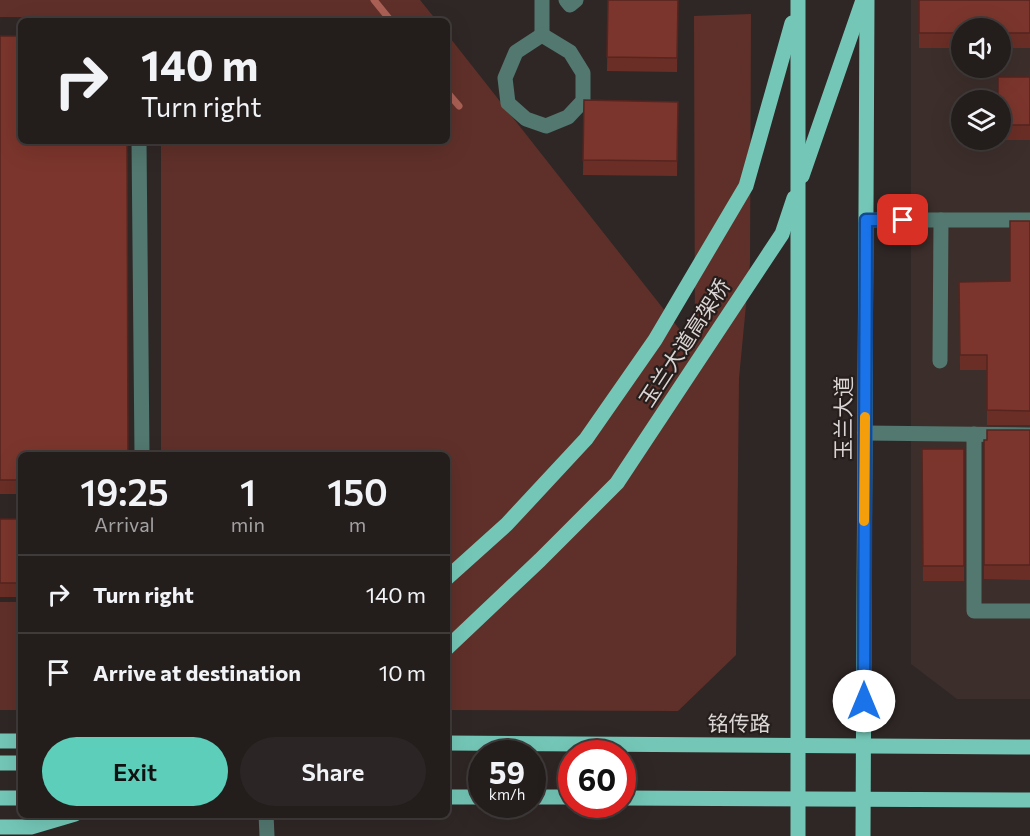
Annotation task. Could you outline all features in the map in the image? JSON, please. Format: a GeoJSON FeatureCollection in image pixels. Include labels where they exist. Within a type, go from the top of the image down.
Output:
{"type":"FeatureCollection","features":[{"type":"Feature","properties":{"kind":"main road","name":"玉兰大道高架桥"},"geometry":{"type":"LineString","coordinates":[[450,575],[507,524],[586,439],[655,340],[746,186],[798,0]]}},
{"type":"Feature","properties":{"kind":"main road"},"geometry":{"type":"LineString","coordinates":[[798,0],[798,836]]}},
{"type":"Feature","properties":{"kind":"main road","name":"玉兰大道高架桥"},"geometry":{"type":"LineString","coordinates":[[450,645],[617,483],[782,234],[865,0]]}},
{"type":"Feature","properties":{"kind":"main road","name":"玉兰大道"},"geometry":{"type":"LineString","coordinates":[[863,836],[865,0]]}},
{"type":"Feature","properties":{"kind":"main road"},"geometry":{"type":"LineString","coordinates":[[0,741],[18,741]]}},
{"type":"Feature","properties":{"kind":"main road","name":"铭传路"},"geometry":{"type":"LineString","coordinates":[[450,743],[1030,747]]}},
{"type":"Feature","properties":{"kind":"main road"},"geometry":{"type":"LineString","coordinates":[[0,763],[18,763]]}},
{"type":"Feature","properties":{"kind":"main road"},"geometry":{"type":"LineString","coordinates":[[450,797],[468,797]]}},
{"type":"Feature","properties":{"kind":"main road"},"geometry":{"type":"LineString","coordinates":[[0,798],[18,798]]}},
{"type":"Feature","properties":{"kind":"main road"},"geometry":{"type":"LineString","coordinates":[[636,798],[1030,800]]}},
{"type":"Feature","properties":{"kind":"main road"},"geometry":{"type":"LineString","coordinates":[[0,826],[31,827],[61,818]]}},
{"type":"Feature","properties":{"kind":"lane"},"geometry":{"type":"LineString","coordinates":[[542,0],[542,35]]}},
{"type":"Feature","properties":{"kind":"lane"},"geometry":{"type":"LineString","coordinates":[[566,0],[570,5],[576,0]]}},
{"type":"Feature","properties":{"kind":"lane"},"geometry":{"type":"LineString","coordinates":[[542,35],[570,52],[582,74],[583,101],[568,117],[546,126],[526,119],[508,104],[505,78],[516,52],[542,35]]}},
{"type":"Feature","properties":{"kind":"lane"},"geometry":{"type":"LineString","coordinates":[[139,144],[142,452]]}},
{"type":"Feature","properties":{"kind":"lane"},"geometry":{"type":"LineString","coordinates":[[866,220],[1030,220]]}},
{"type":"Feature","properties":{"kind":"lane"},"geometry":{"type":"LineString","coordinates":[[940,361],[941,220]]}},
{"type":"Feature","properties":{"kind":"lane"},"geometry":{"type":"LineString","coordinates":[[865,433],[1030,435]]}},
{"type":"Feature","properties":{"kind":"lane"},"geometry":{"type":"LineString","coordinates":[[974,434],[974,611],[1030,611]]}},
{"type":"Feature","properties":{"kind":"lane"},"geometry":{"type":"LineString","coordinates":[[267,818],[267,836]]}},
{"type":"Feature","properties":{"kind":"shaded area"},"geometry":{"type":"Polygon","coordinates":[[[0,0],[420,0],[435,18],[139,18],[0,17],[0,0]]]}},
{"type":"Feature","properties":{"kind":"shaded area"},"geometry":{"type":"Polygon","coordinates":[[[911,0],[1030,0],[1030,699],[957,699],[911,664],[911,0]]]}},
{"type":"Feature","properties":{"kind":"shaded area"},"geometry":{"type":"Polygon","coordinates":[[[751,14],[750,263],[739,378],[736,655],[678,711],[450,710],[450,452],[161,452],[161,144],[450,144],[450,38],[695,349],[694,16],[751,14]]]}},
{"type":"Feature","properties":{"kind":"shaded area"},"geometry":{"type":"Polygon","coordinates":[[[0,602],[18,602],[18,710],[0,710],[0,602]]]}},
{"type":"Feature","properties":{"kind":"building"},"geometry":{"type":"Polygon","coordinates":[[[608,0],[678,0],[677,58],[607,57],[608,0]]]}},
{"type":"Feature","properties":{"kind":"building"},"geometry":{"type":"Polygon","coordinates":[[[919,0],[1030,0],[1030,33],[1011,33],[1011,18],[951,18],[951,33],[919,33],[919,0]]]}},
{"type":"Feature","properties":{"kind":"building"},"geometry":{"type":"Polygon","coordinates":[[[0,36],[18,36],[18,144],[127,144],[128,452],[18,452],[18,480],[0,480],[0,36]]]}},
{"type":"Feature","properties":{"kind":"building"},"geometry":{"type":"Polygon","coordinates":[[[1030,77],[1030,125],[1011,125],[1011,90],[998,90],[998,78],[1030,77]]]}},
{"type":"Feature","properties":{"kind":"building"},"geometry":{"type":"Polygon","coordinates":[[[584,100],[678,102],[677,161],[583,160],[584,100]]]}},
{"type":"Feature","properties":{"kind":"building"},"geometry":{"type":"Polygon","coordinates":[[[1010,221],[1030,221],[1030,411],[987,410],[987,355],[960,355],[959,282],[1010,281],[1010,221]]]}},
{"type":"Feature","properties":{"kind":"building"},"geometry":{"type":"Polygon","coordinates":[[[987,430],[1030,430],[1030,565],[984,565],[984,440],[987,440],[987,430]]]}},
{"type":"Feature","properties":{"kind":"building"},"geometry":{"type":"Polygon","coordinates":[[[922,449],[964,449],[964,566],[923,566],[922,449]]]}},
{"type":"Feature","properties":{"kind":"building"},"geometry":{"type":"Polygon","coordinates":[[[0,519],[18,519],[18,583],[0,583],[0,519]]]}},
{"type":"Feature","properties":{"kind":"waterway"},"geometry":{"type":"LineString","coordinates":[[374,0],[389,18]]}},
{"type":"Feature","properties":{"kind":"waterway"},"geometry":{"type":"LineString","coordinates":[[450,96],[459,106]]}},
{"type":"Feature","properties":{"kind":"slow traffic"},"geometry":{"type":"LineString","coordinates":[[864,521],[865,417]]}},
{"type":"Feature","properties":{"kind":"route"},"geometry":{"type":"LineString","coordinates":[[864,701],[866,220],[903,220]]}}]}
